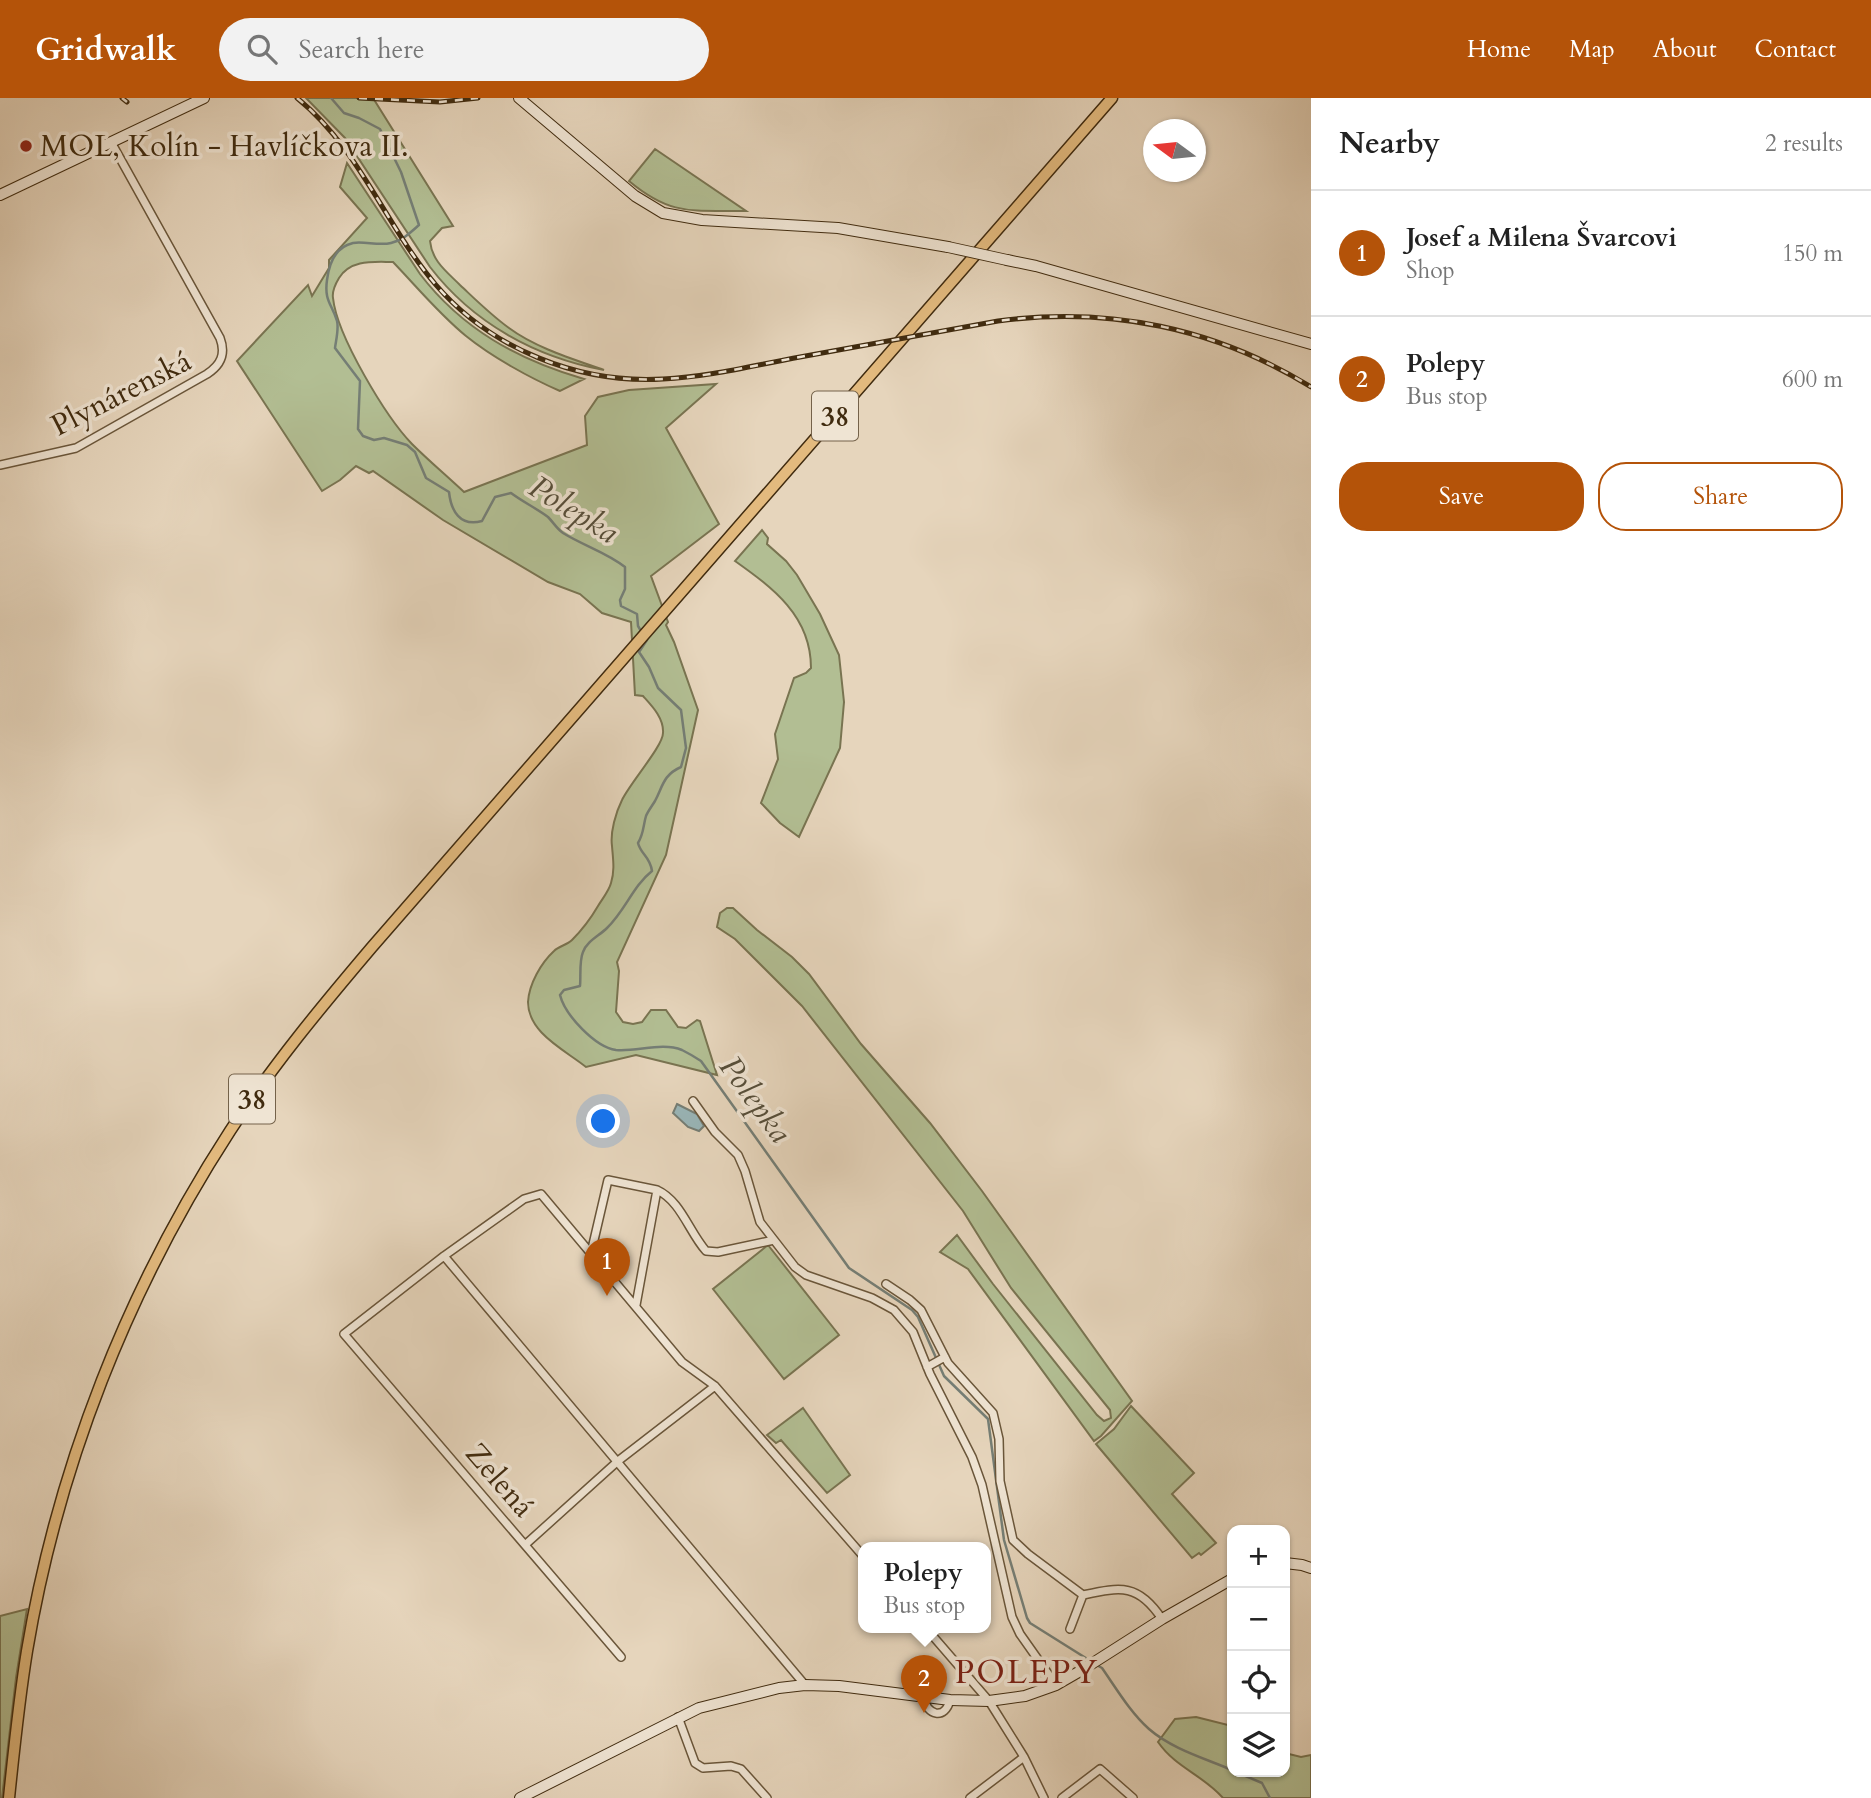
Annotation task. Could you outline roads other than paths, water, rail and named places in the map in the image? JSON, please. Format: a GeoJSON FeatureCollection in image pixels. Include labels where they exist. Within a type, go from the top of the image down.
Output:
{"type":"FeatureCollection","features":[{"type":"Feature","properties":{"kind":"main road","name":"38"},"geometry":{"type":"LineString","coordinates":[[9,1798],[27,1650],[53,1529],[88,1416],[108,1363],[164,1242],[231,1130],[300,1034],[372,947],[1112,98]]}},
{"type":"Feature","properties":{"kind":"street"},"geometry":{"type":"LineString","coordinates":[[0,195],[204,98]]}},
{"type":"Feature","properties":{"kind":"street"},"geometry":{"type":"LineString","coordinates":[[519,98],[648,206],[663,213],[702,220],[838,228],[947,247],[1050,270],[1311,344]]}},
{"type":"Feature","properties":{"kind":"street","name":"Plynárenská"},"geometry":{"type":"LineString","coordinates":[[0,465],[61,452],[90,441],[207,374],[222,359],[220,338],[111,142]]}},
{"type":"Feature","properties":{"kind":"street"},"geometry":{"type":"LineString","coordinates":[[693,1101],[715,1132],[738,1155],[760,1222],[795,1267],[806,1275],[852,1290],[894,1310],[913,1332],[972,1457],[982,1485],[1012,1617],[1020,1634],[1056,1685]]}},
{"type":"Feature","properties":{"kind":"street"},"geometry":{"type":"LineString","coordinates":[[591,1254],[608,1180],[657,1190],[668,1195],[706,1251],[718,1252],[774,1240]]}},
{"type":"Feature","properties":{"kind":"street"},"geometry":{"type":"LineString","coordinates":[[636,1306],[657,1190]]}},
{"type":"Feature","properties":{"kind":"street"},"geometry":{"type":"LineString","coordinates":[[805,1685],[444,1255],[524,1199],[541,1194],[682,1362],[715,1386],[858,1550]]}},
{"type":"Feature","properties":{"kind":"street","name":"Zelená"},"geometry":{"type":"LineString","coordinates":[[444,1255],[344,1334],[621,1657]]}},
{"type":"Feature","properties":{"kind":"street"},"geometry":{"type":"LineString","coordinates":[[886,1284],[921,1310],[933,1329],[943,1358],[990,1409],[995,1418],[999,1439],[1000,1481],[1013,1540],[1083,1595],[1116,1588],[1128,1589],[1146,1598],[1162,1619]]}},
{"type":"Feature","properties":{"kind":"street"},"geometry":{"type":"LineString","coordinates":[[930,1365],[943,1358]]}},
{"type":"Feature","properties":{"kind":"street"},"geometry":{"type":"LineString","coordinates":[[526,1544],[618,1461],[715,1386]]}},
{"type":"Feature","properties":{"kind":"street"},"geometry":{"type":"LineString","coordinates":[[1290,1563],[1302,1564],[1311,1569]]}},
{"type":"Feature","properties":{"kind":"street"},"geometry":{"type":"LineString","coordinates":[[520,1798],[699,1708],[779,1688],[805,1685],[839,1686],[950,1700],[989,1701],[1019,1698],[1056,1685],[1227,1582]]}},
{"type":"Feature","properties":{"kind":"street"},"geometry":{"type":"LineString","coordinates":[[1070,1629],[1083,1595]]}},
{"type":"Feature","properties":{"kind":"street"},"geometry":{"type":"LineString","coordinates":[[930,1633],[989,1701],[1024,1757],[1044,1798]]}},
{"type":"Feature","properties":{"kind":"street"},"geometry":{"type":"LineString","coordinates":[[923,1697],[929,1712],[935,1714],[948,1708],[950,1700]]}},
{"type":"Feature","properties":{"kind":"street"},"geometry":{"type":"LineString","coordinates":[[678,1717],[695,1763],[703,1768],[731,1766],[741,1769],[767,1798]]}},
{"type":"Feature","properties":{"kind":"street"},"geometry":{"type":"LineString","coordinates":[[970,1798],[1024,1757]]}},
{"type":"Feature","properties":{"kind":"street"},"geometry":{"type":"LineString","coordinates":[[1062,1798],[1100,1769],[1133,1798]]}},
{"type":"Feature","properties":{"kind":"water"},"geometry":{"type":"Polygon","coordinates":[[[677,1104],[697,1114],[704,1126],[699,1131],[688,1127],[673,1113],[677,1104]]]}},
{"type":"Feature","properties":{"kind":"waterway","name":"Polepka"},"geometry":{"type":"LineString","coordinates":[[331,98],[344,113],[380,129],[401,172],[419,225],[403,238],[391,243],[347,245],[337,252],[329,268],[327,293],[338,324],[335,348],[360,381],[358,429],[363,436],[374,440],[384,438],[407,445],[415,452],[426,478],[449,492],[452,505],[462,519],[468,522],[482,521],[495,497],[511,493],[548,517],[563,533],[618,562],[625,567],[625,589],[620,600],[621,606],[637,614],[641,631]]}},
{"type":"Feature","properties":{"kind":"waterway","name":"Polepka"},"geometry":{"type":"LineString","coordinates":[[645,637],[647,640],[639,652],[658,688],[681,710],[686,748],[681,767],[667,777],[647,814],[638,843],[652,871],[639,884],[613,921],[585,948],[581,960],[580,986],[564,990],[560,995],[563,1003],[582,1029],[608,1048],[674,1048],[701,1061],[849,1268],[912,1310],[918,1317],[944,1376],[988,1419],[1004,1540],[1027,1618],[1030,1623],[1089,1660]]}},
{"type":"Feature","properties":{"kind":"waterway","name":"Polepka"},"geometry":{"type":"LineString","coordinates":[[1095,1664],[1102,1668],[1124,1700],[1149,1729],[1168,1742],[1227,1768]]}},
{"type":"Feature","properties":{"kind":"waterway","name":"Polepka"},"geometry":{"type":"LineString","coordinates":[[1248,1777],[1262,1783],[1270,1798]]}},
{"type":"Feature","properties":{"kind":"railway"},"geometry":{"type":"LineString","coordinates":[[122,98],[127,102]]}},
{"type":"Feature","properties":{"kind":"railway"},"geometry":{"type":"LineString","coordinates":[[297,98],[338,140],[418,262],[458,308],[510,344],[569,368],[631,379],[680,378],[998,321],[1080,317],[1160,326],[1199,336],[1238,350],[1311,387]]}},
{"type":"Feature","properties":{"kind":"railway"},"geometry":{"type":"LineString","coordinates":[[359,98],[440,102],[478,98]]}},
{"type":"Feature","properties":{"kind":"place","name":"MOL, Kolín - Havlíčkova II."},"geometry":{"type":"Point","coordinates":[26,146]}},
{"type":"Feature","properties":{"kind":"place","name":"Josef a Milena Švarcovi"},"geometry":{"type":"Point","coordinates":[607,1296]}},
{"type":"Feature","properties":{"kind":"place","name":"Polepy"},"geometry":{"type":"Point","coordinates":[924,1713]}},
{"type":"Feature","properties":{"kind":"district","name":"POLEPY"},"geometry":{"type":"Point","coordinates":[1027,1671]}}]}
